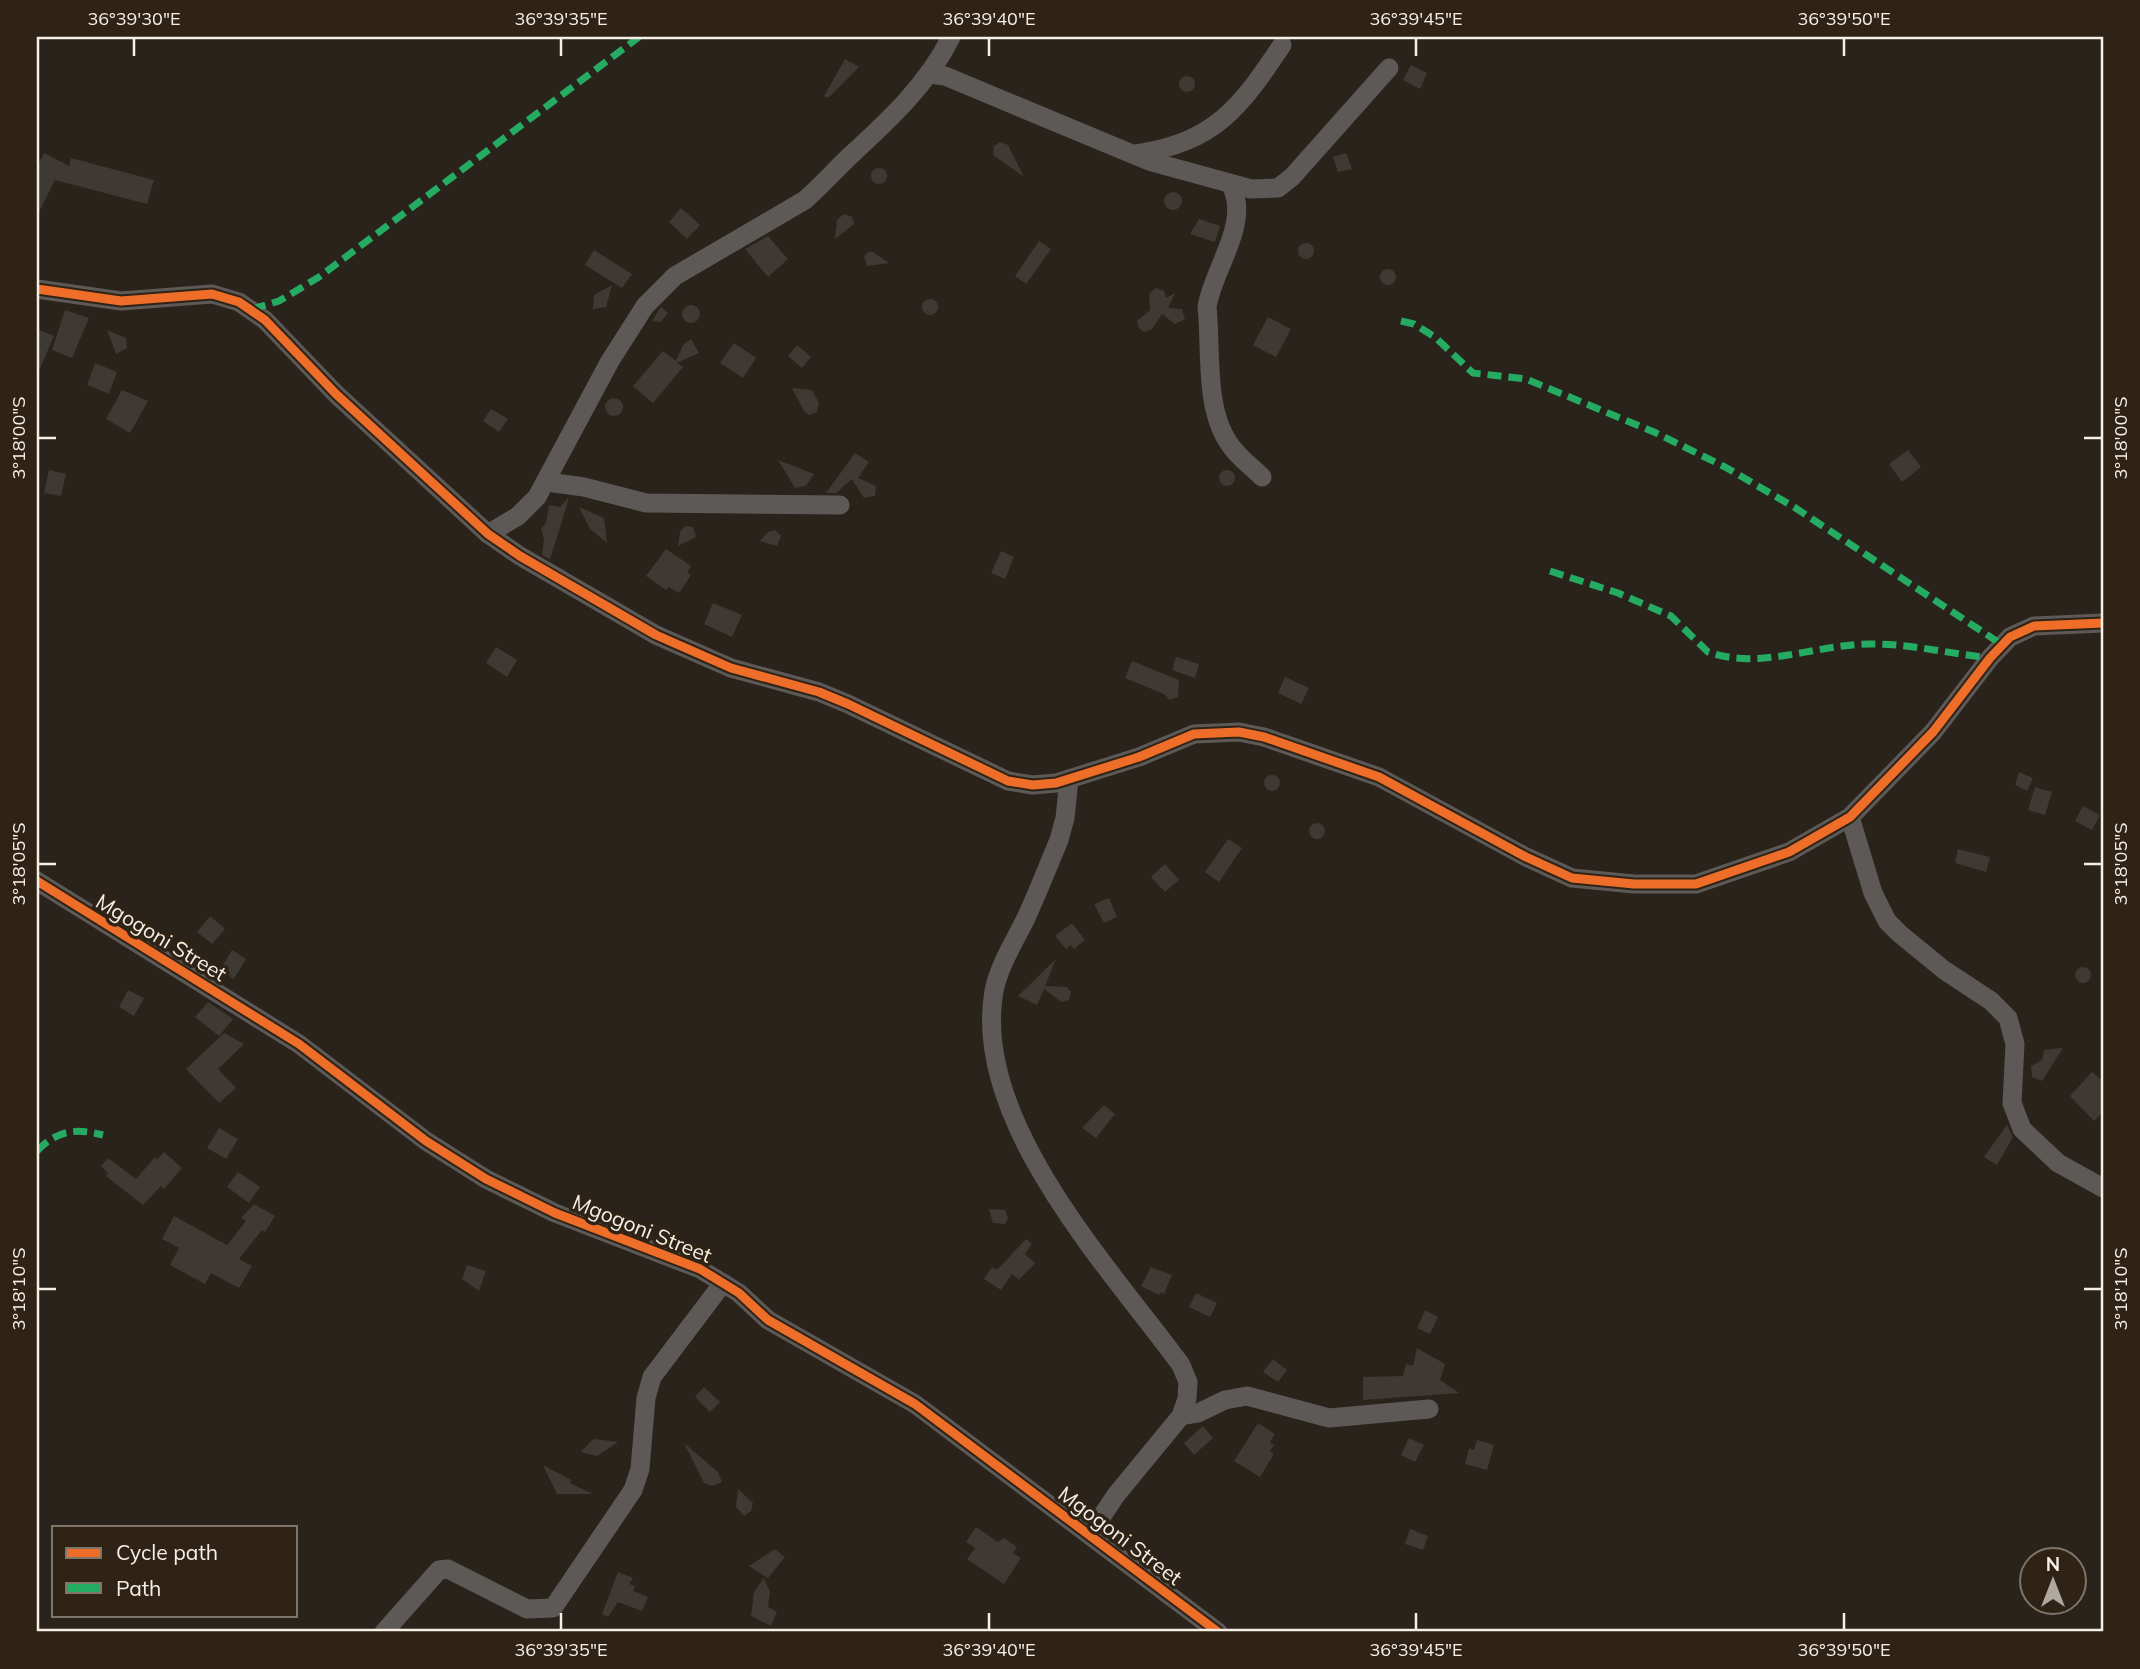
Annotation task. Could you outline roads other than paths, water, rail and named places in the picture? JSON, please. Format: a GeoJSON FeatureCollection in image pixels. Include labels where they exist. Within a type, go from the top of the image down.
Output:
{"type":"FeatureCollection","features":[{"type":"Feature","properties":{"kind":"street"},"geometry":{"type":"LineString","coordinates":[[488,534],[518,516],[547,482],[610,361],[658,290],[675,276],[805,200],[878,132],[929,74],[951,37]]}},
{"type":"Feature","properties":{"kind":"street"},"geometry":{"type":"LineString","coordinates":[[1131,155],[1176,147],[1212,130],[1233,113],[1282,45]]}},
{"type":"Feature","properties":{"kind":"street"},"geometry":{"type":"LineString","coordinates":[[929,74],[945,76],[1055,120],[1131,155],[1231,184],[1266,191],[1278,188],[1292,177],[1389,68]]}},
{"type":"Feature","properties":{"kind":"street"},"geometry":{"type":"LineString","coordinates":[[1231,184],[1236,194],[1236,222],[1210,291],[1207,307],[1215,408],[1219,425],[1233,450],[1262,477]]}},
{"type":"Feature","properties":{"kind":"street"},"geometry":{"type":"LineString","coordinates":[[37,289],[121,301],[212,295],[239,302],[265,320],[336,394],[488,534],[656,635],[731,668],[848,704],[1008,781],[1033,785],[1069,779],[1139,757],[1194,734],[1219,731],[1264,737],[1349,765],[1397,785],[1546,868],[1572,877],[1634,884],[1696,884],[1724,877],[1789,852],[1850,817],[1933,732],[1990,658],[2010,637],[2034,626],[2103,623]]}},
{"type":"Feature","properties":{"kind":"street"},"geometry":{"type":"LineString","coordinates":[[547,482],[584,487],[646,503],[839,505]]}},
{"type":"Feature","properties":{"kind":"street"},"geometry":{"type":"LineString","coordinates":[[1069,779],[1065,818],[1059,839],[995,987],[992,1045],[1012,1107],[1032,1155],[1067,1216],[1181,1365],[1188,1382],[1187,1399],[1181,1416],[1116,1495],[1090,1534]]}},
{"type":"Feature","properties":{"kind":"street"},"geometry":{"type":"LineString","coordinates":[[1850,817],[1873,893],[1888,921],[1899,934],[1944,970],[1991,1001],[2008,1018],[2015,1044],[2012,1102],[2022,1129],[2058,1163],[2103,1188]]}},
{"type":"Feature","properties":{"kind":"street","name":"Mgogoni Street"},"geometry":{"type":"LineString","coordinates":[[37,881],[299,1044],[426,1141],[486,1179],[555,1213],[699,1269],[739,1293],[768,1320],[915,1404],[1218,1632]]}},
{"type":"Feature","properties":{"kind":"street"},"geometry":{"type":"LineString","coordinates":[[384,1632],[439,1570],[448,1569],[527,1609],[553,1608],[633,1490],[640,1469],[646,1398],[652,1377],[723,1283]]}},
{"type":"Feature","properties":{"kind":"street"},"geometry":{"type":"LineString","coordinates":[[1181,1416],[1198,1413],[1225,1400],[1247,1396],[1329,1418],[1429,1409]]}}]}
